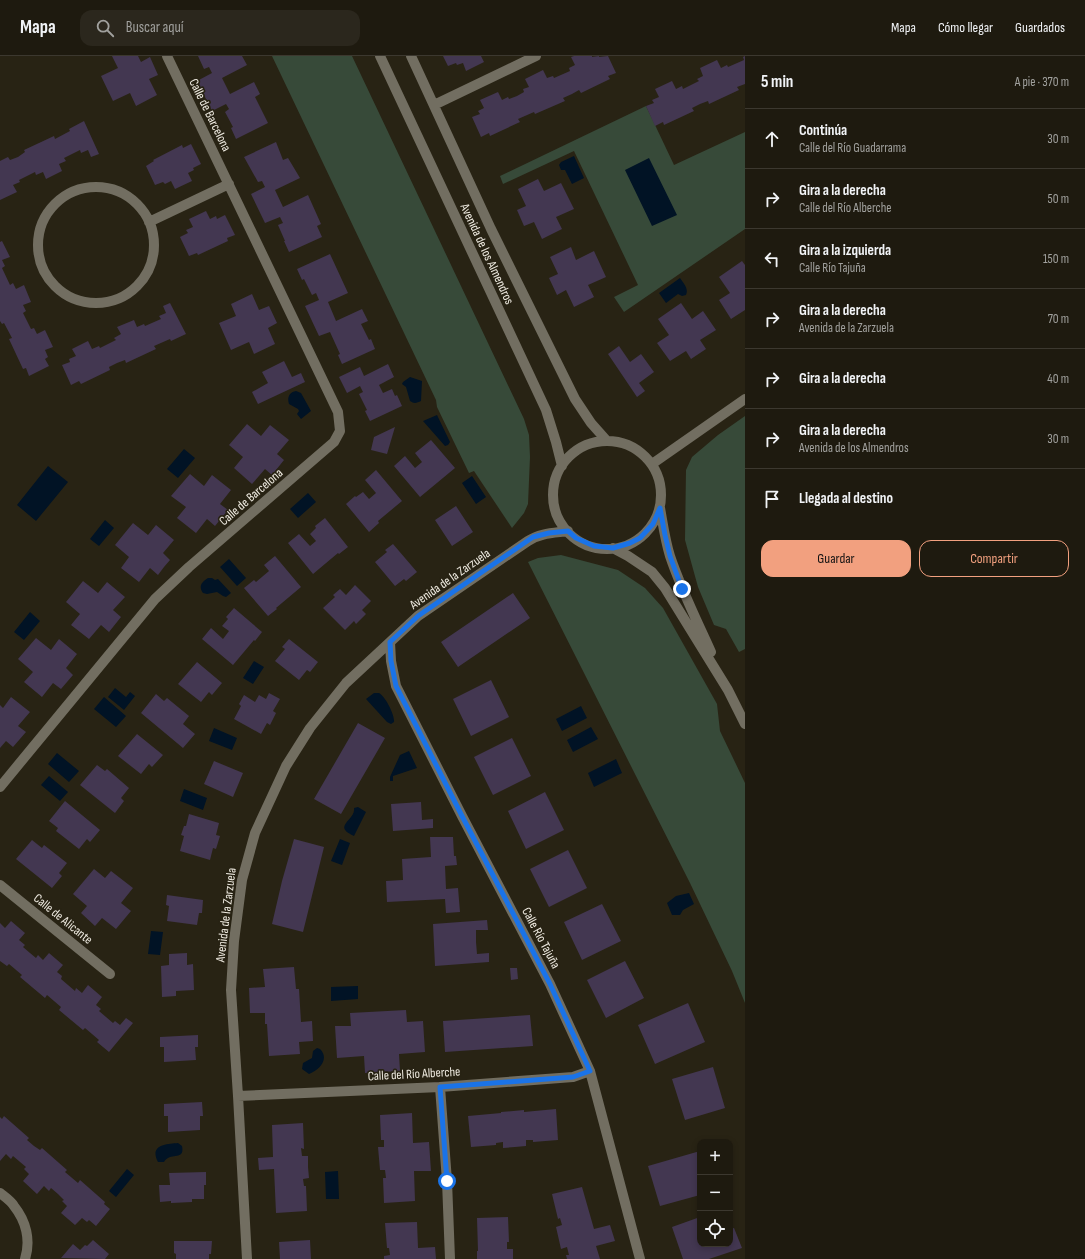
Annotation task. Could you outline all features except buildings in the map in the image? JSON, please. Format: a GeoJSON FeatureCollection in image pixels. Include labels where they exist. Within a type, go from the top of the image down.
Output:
{"type":"FeatureCollection","features":[{"type":"Feature","properties":{"kind":"street","name":"Calle de Barcelona"},"geometry":{"type":"LineString","coordinates":[[0,788],[155,600],[189,567],[334,442],[340,431],[338,412],[167,56]]}},
{"type":"Feature","properties":{"kind":"street","name":"Avenida de los Almendros"},"geometry":{"type":"LineString","coordinates":[[380,56],[546,410],[562,466]]}},
{"type":"Feature","properties":{"kind":"street","name":"Avenida de los Almendros"},"geometry":{"type":"LineString","coordinates":[[411,56],[491,229],[575,399],[591,423],[607,441]]}},
{"type":"Feature","properties":{"kind":"street"},"geometry":{"type":"LineString","coordinates":[[434,105],[536,56]]}},
{"type":"Feature","properties":{"kind":"street"},"geometry":{"type":"LineString","coordinates":[[149,222],[229,184]]}},
{"type":"Feature","properties":{"kind":"street"},"geometry":{"type":"LineString","coordinates":[[87,188],[106,188],[124,194],[139,206],[149,222],[154,241],[152,260],[145,277],[132,291],[120,298],[96,303],[77,300],[60,291],[47,277],[40,259],[38,240],[43,222],[53,206],[68,194],[87,188]]}},
{"type":"Feature","properties":{"kind":"street"},"geometry":{"type":"LineString","coordinates":[[652,464],[745,399]]}},
{"type":"Feature","properties":{"kind":"street"},"geometry":{"type":"LineString","coordinates":[[728,690],[665,588],[652,572],[613,548],[594,546],[576,538],[568,531],[560,519],[554,504],[553,492],[555,482],[562,466],[573,454],[589,444],[607,441],[627,444],[640,451],[652,464],[661,487],[660,508],[665,535],[682,589],[745,724]]}},
{"type":"Feature","properties":{"kind":"street"},"geometry":{"type":"LineString","coordinates":[[613,548],[630,543],[640,538],[653,524],[660,508]]}},
{"type":"Feature","properties":{"kind":"street","name":"Avenida de la Zarzuela"},"geometry":{"type":"LineString","coordinates":[[247,1259],[231,990],[234,941],[242,880],[255,833],[286,766],[310,728],[346,683],[418,616],[533,537],[549,533],[568,531]]}},
{"type":"Feature","properties":{"kind":"street","name":"Calle Río Tajuña"},"geometry":{"type":"LineString","coordinates":[[390,642],[391,661],[396,686],[550,984],[590,1071],[640,1259]]}},
{"type":"Feature","properties":{"kind":"street","name":"Calle de Alicante"},"geometry":{"type":"LineString","coordinates":[[0,885],[110,974]]}},
{"type":"Feature","properties":{"kind":"street","name":"Calle del Río Alberche"},"geometry":{"type":"LineString","coordinates":[[238,1096],[440,1087],[573,1077],[590,1071]]}},
{"type":"Feature","properties":{"kind":"street"},"geometry":{"type":"LineString","coordinates":[[440,1087],[447,1181],[450,1259]]}},
{"type":"Feature","properties":{"kind":"street"},"geometry":{"type":"LineString","coordinates":[[0,1193],[14,1204],[24,1220],[28,1239],[25,1259]]}},
{"type":"Feature","properties":{"kind":"green space"},"geometry":{"type":"Polygon","coordinates":[[[272,56],[352,56],[524,419],[529,435],[530,457],[528,504],[524,513],[512,528],[474,471],[469,473],[437,407],[436,400],[272,56]]]}},
{"type":"Feature","properties":{"kind":"green space"},"geometry":{"type":"Polygon","coordinates":[[[646,106],[674,165],[745,132],[745,229],[624,312],[614,297],[638,285],[574,151],[503,184],[500,176],[646,106]]]}},
{"type":"Feature","properties":{"kind":"green space"},"geometry":{"type":"Polygon","coordinates":[[[745,416],[745,649],[739,652],[726,629],[714,625],[698,587],[685,540],[686,470],[692,457],[718,435],[745,416]]]}},
{"type":"Feature","properties":{"kind":"green space"},"geometry":{"type":"Polygon","coordinates":[[[561,555],[618,570],[645,588],[663,608],[717,704],[720,731],[745,783],[745,1003],[732,971],[690,883],[528,562],[538,558],[561,555]]]}},
{"type":"Feature","properties":{"kind":"water"},"geometry":{"type":"Polygon","coordinates":[[[574,156],[584,178],[572,184],[565,170],[561,170],[559,165],[561,162],[574,156]]]}},
{"type":"Feature","properties":{"kind":"water"},"geometry":{"type":"Polygon","coordinates":[[[649,158],[677,215],[652,226],[625,170],[649,158]]]}},
{"type":"Feature","properties":{"kind":"water"},"geometry":{"type":"Polygon","coordinates":[[[680,278],[686,288],[686,295],[682,296],[678,294],[666,303],[659,293],[680,278]]]}},
{"type":"Feature","properties":{"kind":"water"},"geometry":{"type":"Polygon","coordinates":[[[410,377],[422,381],[421,401],[417,403],[410,401],[406,387],[402,384],[410,377]]]}},
{"type":"Feature","properties":{"kind":"water"},"geometry":{"type":"Polygon","coordinates":[[[296,391],[301,393],[311,411],[301,419],[297,414],[299,411],[298,409],[288,402],[290,394],[296,391]]]}},
{"type":"Feature","properties":{"kind":"water"},"geometry":{"type":"Polygon","coordinates":[[[437,415],[450,442],[445,446],[423,421],[437,415]]]}},
{"type":"Feature","properties":{"kind":"water"},"geometry":{"type":"Polygon","coordinates":[[[184,449],[195,458],[178,478],[167,469],[184,449]]]}},
{"type":"Feature","properties":{"kind":"water"},"geometry":{"type":"Polygon","coordinates":[[[48,466],[68,482],[36,521],[17,505],[48,466]]]}},
{"type":"Feature","properties":{"kind":"water"},"geometry":{"type":"Polygon","coordinates":[[[472,476],[486,497],[476,504],[462,483],[472,476]]]}},
{"type":"Feature","properties":{"kind":"water"},"geometry":{"type":"Polygon","coordinates":[[[308,493],[316,502],[298,518],[290,509],[308,493]]]}},
{"type":"Feature","properties":{"kind":"water"},"geometry":{"type":"Polygon","coordinates":[[[105,520],[114,528],[99,546],[90,539],[105,520]]]}},
{"type":"Feature","properties":{"kind":"water"},"geometry":{"type":"Polygon","coordinates":[[[229,559],[246,578],[237,586],[220,567],[229,559]]]}},
{"type":"Feature","properties":{"kind":"water"},"geometry":{"type":"Polygon","coordinates":[[[208,578],[215,580],[218,579],[231,593],[226,597],[217,592],[207,594],[203,593],[201,584],[208,578]]]}},
{"type":"Feature","properties":{"kind":"water"},"geometry":{"type":"Polygon","coordinates":[[[30,612],[40,621],[24,640],[14,632],[30,612]]]}},
{"type":"Feature","properties":{"kind":"water"},"geometry":{"type":"Polygon","coordinates":[[[254,661],[264,667],[253,684],[243,678],[254,661]]]}},
{"type":"Feature","properties":{"kind":"water"},"geometry":{"type":"Polygon","coordinates":[[[115,688],[126,697],[130,692],[135,696],[124,710],[108,697],[115,688]]]}},
{"type":"Feature","properties":{"kind":"water"},"geometry":{"type":"Polygon","coordinates":[[[374,693],[379,693],[389,706],[394,719],[394,722],[391,724],[387,722],[366,699],[374,693]]]}},
{"type":"Feature","properties":{"kind":"water"},"geometry":{"type":"Polygon","coordinates":[[[104,697],[126,716],[116,727],[94,709],[104,697]]]}},
{"type":"Feature","properties":{"kind":"water"},"geometry":{"type":"Polygon","coordinates":[[[581,706],[587,718],[562,731],[556,719],[581,706]]]}},
{"type":"Feature","properties":{"kind":"water"},"geometry":{"type":"Polygon","coordinates":[[[591,727],[598,739],[573,752],[567,740],[591,727]]]}},
{"type":"Feature","properties":{"kind":"water"},"geometry":{"type":"Polygon","coordinates":[[[214,728],[237,738],[232,750],[209,741],[214,728]]]}},
{"type":"Feature","properties":{"kind":"water"},"geometry":{"type":"Polygon","coordinates":[[[409,751],[417,768],[393,776],[393,781],[390,781],[390,777],[400,755],[409,751]]]}},
{"type":"Feature","properties":{"kind":"water"},"geometry":{"type":"Polygon","coordinates":[[[57,753],[79,771],[69,782],[48,764],[57,753]]]}},
{"type":"Feature","properties":{"kind":"water"},"geometry":{"type":"Polygon","coordinates":[[[616,759],[622,773],[594,787],[588,773],[616,759]]]}},
{"type":"Feature","properties":{"kind":"water"},"geometry":{"type":"Polygon","coordinates":[[[49,776],[68,792],[60,801],[41,785],[49,776]]]}},
{"type":"Feature","properties":{"kind":"water"},"geometry":{"type":"Polygon","coordinates":[[[184,789],[207,798],[203,810],[180,801],[184,789]]]}},
{"type":"Feature","properties":{"kind":"water"},"geometry":{"type":"Polygon","coordinates":[[[358,807],[366,812],[354,836],[347,832],[344,826],[352,816],[354,808],[358,807]]]}},
{"type":"Feature","properties":{"kind":"water"},"geometry":{"type":"Polygon","coordinates":[[[340,839],[350,843],[342,865],[331,861],[340,839]]]}},
{"type":"Feature","properties":{"kind":"water"},"geometry":{"type":"Polygon","coordinates":[[[689,893],[694,904],[683,910],[680,915],[672,915],[667,903],[676,896],[689,893]]]}},
{"type":"Feature","properties":{"kind":"water"},"geometry":{"type":"Polygon","coordinates":[[[151,931],[163,932],[160,955],[148,954],[151,931]]]}},
{"type":"Feature","properties":{"kind":"water"},"geometry":{"type":"Polygon","coordinates":[[[358,986],[358,999],[331,1001],[331,987],[358,986]]]}},
{"type":"Feature","properties":{"kind":"water"},"geometry":{"type":"Polygon","coordinates":[[[317,1048],[323,1053],[324,1060],[320,1067],[309,1074],[302,1069],[303,1063],[312,1058],[313,1051],[317,1048]]]}},
{"type":"Feature","properties":{"kind":"water"},"geometry":{"type":"Polygon","coordinates":[[[178,1143],[182,1146],[181,1154],[170,1157],[164,1162],[158,1162],[156,1152],[160,1146],[178,1143]]]}},
{"type":"Feature","properties":{"kind":"water"},"geometry":{"type":"Polygon","coordinates":[[[127,1169],[134,1175],[116,1197],[109,1191],[127,1169]]]}},
{"type":"Feature","properties":{"kind":"water"},"geometry":{"type":"Polygon","coordinates":[[[338,1171],[339,1199],[326,1199],[325,1172],[338,1171]]]}},
{"type":"Feature","properties":{"kind":"route"},"geometry":{"type":"LineString","coordinates":[[447,1181],[440,1087],[573,1077],[590,1071],[550,984],[396,686],[391,661],[390,642],[418,616],[533,537],[549,533],[568,531],[576,538],[594,546],[613,548],[630,543],[640,538],[653,524],[660,508],[670,556],[682,589]]}}]}
